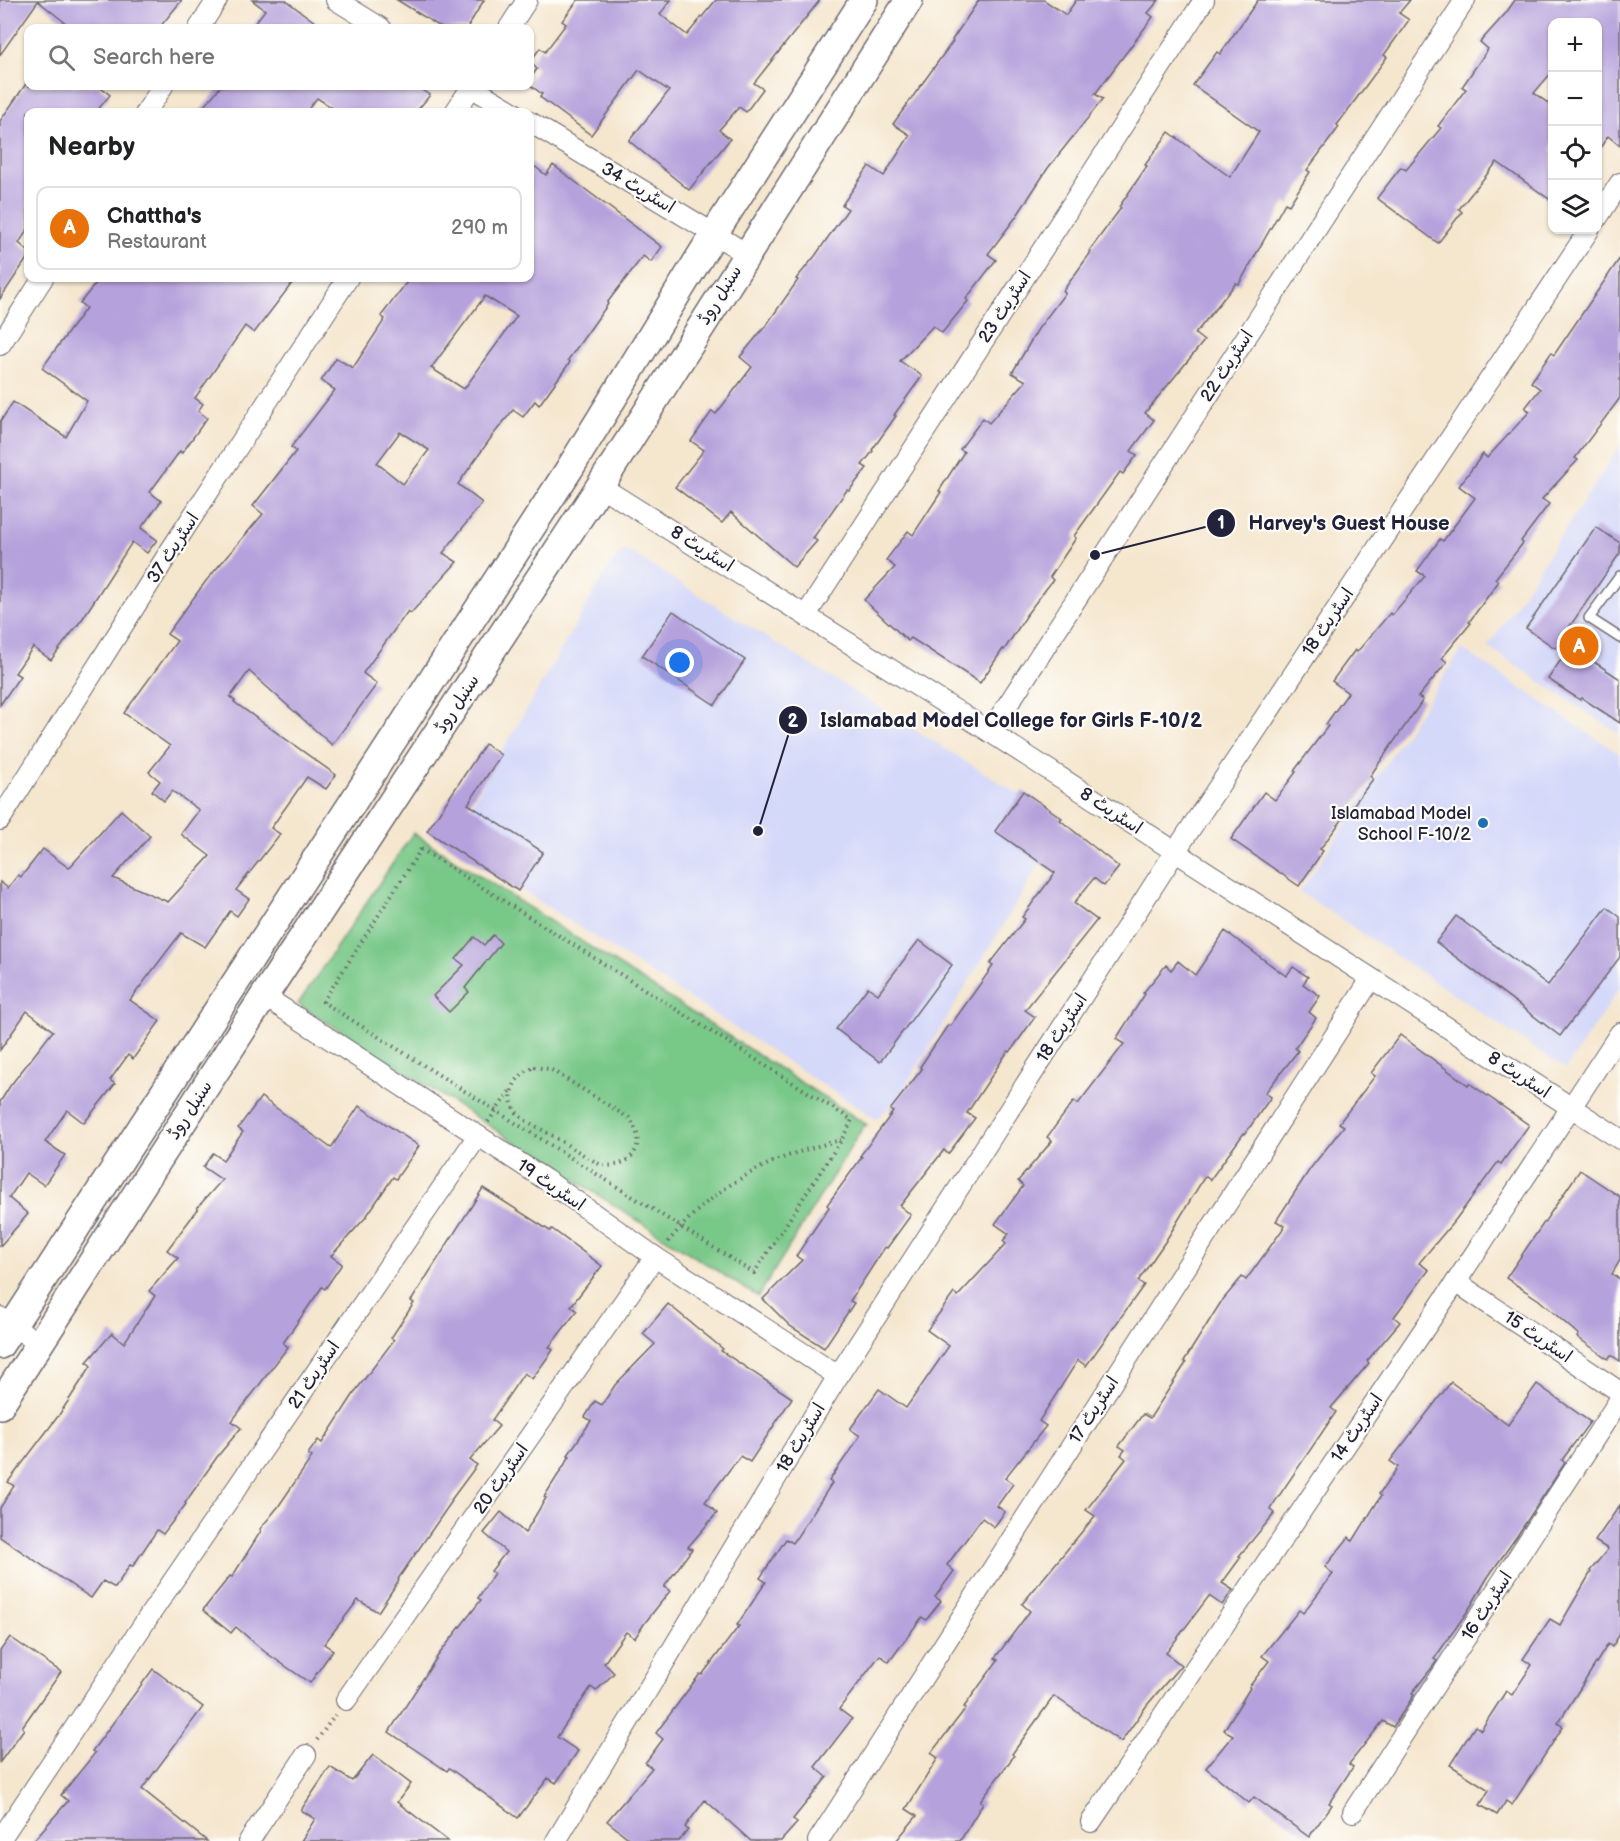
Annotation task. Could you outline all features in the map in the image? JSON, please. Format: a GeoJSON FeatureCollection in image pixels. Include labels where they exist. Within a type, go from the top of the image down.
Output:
{"type":"FeatureCollection","features":[{"type":"Feature","properties":{"kind":"street"},"geometry":{"type":"LineString","coordinates":[[202,24],[217,0]]}},
{"type":"Feature","properties":{"kind":"street"},"geometry":{"type":"LineString","coordinates":[[336,0],[375,24]]}},
{"type":"Feature","properties":{"kind":"street"},"geometry":{"type":"LineString","coordinates":[[512,24],[527,0]]}},
{"type":"Feature","properties":{"kind":"street","name":"سنبل روڈ"},"geometry":{"type":"LineString","coordinates":[[4,1329],[300,883],[570,468],[714,234],[864,0]]}},
{"type":"Feature","properties":{"kind":"street","name":"سنبل روڈ"},"geometry":{"type":"LineString","coordinates":[[0,1405],[264,996],[600,486],[909,0]]}},
{"type":"Feature","properties":{"kind":"street","name":"اسٹریٹ 23"},"geometry":{"type":"LineString","coordinates":[[806,615],[1204,0]]}},
{"type":"Feature","properties":{"kind":"street","name":"اسٹریٹ 22"},"geometry":{"type":"LineString","coordinates":[[990,732],[1465,0]]}},
{"type":"Feature","properties":{"kind":"street"},"geometry":{"type":"LineString","coordinates":[[150,108],[161,90]]}},
{"type":"Feature","properties":{"kind":"street"},"geometry":{"type":"LineString","coordinates":[[457,108],[469,90]]}},
{"type":"Feature","properties":{"kind":"street"},"geometry":{"type":"LineString","coordinates":[[477,90],[507,108]]}},
{"type":"Feature","properties":{"kind":"street","name":"اسٹریٹ 34"},"geometry":{"type":"LineString","coordinates":[[534,124],[747,254]]}},
{"type":"Feature","properties":{"kind":"street"},"geometry":{"type":"LineString","coordinates":[[1602,211],[1620,183]]}},
{"type":"Feature","properties":{"kind":"street","name":"اسٹریٹ 18"},"geometry":{"type":"LineString","coordinates":[[556,1841],[838,1376],[1175,852],[1586,234]]}},
{"type":"Feature","properties":{"kind":"street"},"geometry":{"type":"LineString","coordinates":[[0,345],[40,282]]}},
{"type":"Feature","properties":{"kind":"street","name":"اسٹریٹ 37"},"geometry":{"type":"LineString","coordinates":[[0,820],[176,541],[345,282]]}},
{"type":"Feature","properties":{"kind":"street","name":"اسٹریٹ 8"},"geometry":{"type":"LineString","coordinates":[[600,486],[990,732],[1620,1139]]}},
{"type":"Feature","properties":{"kind":"street"},"geometry":{"type":"LineString","coordinates":[[300,883],[327,900]]}},
{"type":"Feature","properties":{"kind":"street","name":"اسٹریٹ 17"},"geometry":{"type":"LineString","coordinates":[[818,1841],[1371,979]]}},
{"type":"Feature","properties":{"kind":"street","name":"اسٹریٹ 19"},"geometry":{"type":"LineString","coordinates":[[264,996],[546,1180],[656,1257],[838,1376]]}},
{"type":"Feature","properties":{"kind":"street","name":"اسٹریٹ 14"},"geometry":{"type":"LineString","coordinates":[[1091,1822],[1456,1282],[1620,1033]]}},
{"type":"Feature","properties":{"kind":"street","name":"اسٹریٹ 21"},"geometry":{"type":"LineString","coordinates":[[0,1840],[151,1613],[477,1137]]}},
{"type":"Feature","properties":{"kind":"street","name":"اسٹریٹ 20"},"geometry":{"type":"LineString","coordinates":[[346,1700],[656,1257]]}},
{"type":"Feature","properties":{"kind":"street","name":"اسٹریٹ 15"},"geometry":{"type":"LineString","coordinates":[[1456,1282],[1620,1392]]}},
{"type":"Feature","properties":{"kind":"street"},"geometry":{"type":"LineString","coordinates":[[4,1329],[40,1344]]}},
{"type":"Feature","properties":{"kind":"street","name":"اسٹریٹ 16"},"geometry":{"type":"LineString","coordinates":[[1353,1812],[1620,1399]]}},
{"type":"Feature","properties":{"kind":"street"},"geometry":{"type":"LineString","coordinates":[[249,1841],[306,1755]]}},
{"type":"Feature","properties":{"kind":"lane"},"geometry":{"type":"LineString","coordinates":[[1620,576],[1589,618],[1620,638]]}},
{"type":"Feature","properties":{"kind":"path"},"geometry":{"type":"LineString","coordinates":[[421,849],[852,1120],[842,1139],[754,1273],[496,1111],[323,1002],[421,849]]}},
{"type":"Feature","properties":{"kind":"path"},"geometry":{"type":"LineString","coordinates":[[477,1137],[511,1091],[514,1083],[526,1070],[534,1067],[550,1069],[629,1119],[638,1135],[638,1144],[634,1153],[620,1165],[610,1167],[601,1165],[521,1117],[512,1103],[511,1091]]}},
{"type":"Feature","properties":{"kind":"path"},"geometry":{"type":"LineString","coordinates":[[656,1257],[680,1228],[707,1202],[737,1180],[770,1162],[842,1139]]}},
{"type":"Feature","properties":{"kind":"path"},"geometry":{"type":"LineString","coordinates":[[306,1755],[346,1700]]}},
{"type":"Feature","properties":{"kind":"shaded area"},"geometry":{"type":"Polygon","coordinates":[[[1620,446],[1620,734],[1488,647],[1620,446]]]}},
{"type":"Feature","properties":{"kind":"shaded area"},"geometry":{"type":"Polygon","coordinates":[[[625,549],[1065,823],[897,1100],[876,1119],[449,843],[611,563],[625,549]]]}},
{"type":"Feature","properties":{"kind":"shaded area","name":"Islamabad Model School F-10/2"},"geometry":{"type":"Polygon","coordinates":[[[1462,649],[1620,754],[1620,988],[1566,1069],[1300,892],[1462,649]]]}},
{"type":"Feature","properties":{"kind":"green space"},"geometry":{"type":"Polygon","coordinates":[[[413,833],[867,1125],[863,1127],[758,1297],[298,1004],[413,833]]]}},
{"type":"Feature","properties":{"kind":"building"},"geometry":{"type":"Polygon","coordinates":[[[0,0],[182,0],[162,24],[67,24],[38,1],[0,55],[0,0]]]}},
{"type":"Feature","properties":{"kind":"building"},"geometry":{"type":"Polygon","coordinates":[[[252,0],[285,0],[318,24],[254,24],[265,10],[252,0]]]}},
{"type":"Feature","properties":{"kind":"building"},"geometry":{"type":"Polygon","coordinates":[[[397,0],[484,0],[469,24],[436,24],[397,0]]]}},
{"type":"Feature","properties":{"kind":"building"},"geometry":{"type":"Polygon","coordinates":[[[578,0],[671,0],[660,14],[687,35],[716,0],[820,0],[754,83],[763,89],[746,112],[739,107],[719,130],[730,139],[689,190],[629,141],[669,91],[639,70],[591,135],[540,97],[542,94],[534,88],[534,73],[537,69],[534,66],[534,56],[540,48],[545,52],[566,24],[562,21],[578,0]]]}},
{"type":"Feature","properties":{"kind":"building"},"geometry":{"type":"Polygon","coordinates":[[[979,0],[1044,0],[1066,15],[1076,0],[1159,0],[1148,13],[1153,17],[1095,94],[1103,99],[1048,168],[988,254],[996,260],[966,299],[968,301],[942,333],[933,326],[900,361],[922,376],[862,465],[867,468],[849,491],[847,490],[813,538],[817,541],[794,567],[731,512],[722,523],[675,487],[704,450],[691,441],[712,411],[716,414],[752,367],[740,357],[767,324],[798,280],[796,279],[848,209],[842,205],[869,166],[884,176],[910,135],[893,124],[953,41],[979,0]]]}},
{"type":"Feature","properties":{"kind":"building"},"geometry":{"type":"Polygon","coordinates":[[[1258,0],[1410,0],[1399,13],[1409,20],[1384,55],[1387,57],[1307,170],[1310,172],[1289,205],[1285,203],[1239,284],[1236,283],[1195,334],[1204,341],[1145,413],[1154,420],[1131,451],[1137,455],[1123,474],[1120,472],[1074,536],[1076,538],[1050,577],[1053,580],[980,683],[911,638],[908,641],[864,600],[895,567],[886,560],[908,531],[913,535],[964,452],[960,449],[983,418],[989,423],[1026,381],[1012,373],[1038,329],[1065,293],[1063,291],[1121,208],[1119,207],[1147,166],[1145,165],[1169,132],[1230,177],[1259,132],[1193,85],[1217,52],[1220,54],[1258,0]]]}},
{"type":"Feature","properties":{"kind":"building"},"geometry":{"type":"Polygon","coordinates":[[[1515,0],[1620,0],[1620,146],[1608,136],[1602,145],[1602,18],[1548,18],[1548,77],[1534,93],[1548,103],[1548,198],[1497,162],[1459,209],[1462,212],[1438,243],[1377,198],[1401,167],[1406,170],[1441,128],[1438,126],[1466,89],[1462,87],[1488,49],[1480,42],[1515,0]]]}},
{"type":"Feature","properties":{"kind":"building"},"geometry":{"type":"Polygon","coordinates":[[[24,87],[24,90],[103,90],[110,95],[99,108],[24,108],[24,235],[19,243],[24,247],[24,263],[0,299],[0,121],[24,87]]]}},
{"type":"Feature","properties":{"kind":"building"},"geometry":{"type":"Polygon","coordinates":[[[218,90],[422,90],[430,95],[419,108],[333,108],[317,98],[309,108],[202,108],[218,90]]]}},
{"type":"Feature","properties":{"kind":"building"},"geometry":{"type":"Polygon","coordinates":[[[553,165],[662,247],[651,262],[643,256],[607,303],[568,360],[570,362],[539,405],[535,401],[523,417],[513,410],[458,484],[482,503],[443,553],[457,562],[411,613],[408,611],[363,673],[377,684],[332,745],[249,671],[230,697],[336,775],[326,789],[307,777],[271,828],[280,834],[236,890],[249,899],[237,916],[230,911],[205,947],[181,933],[130,1000],[160,1021],[133,1059],[128,1055],[110,1080],[115,1084],[84,1123],[67,1110],[45,1142],[65,1155],[44,1185],[26,1173],[9,1198],[28,1214],[0,1246],[0,1102],[53,1031],[27,1011],[0,1050],[0,882],[8,888],[18,875],[21,877],[43,849],[69,868],[121,810],[150,836],[113,878],[168,902],[210,856],[181,834],[199,810],[172,791],[164,801],[152,791],[160,781],[149,772],[170,746],[124,713],[177,641],[167,634],[206,581],[263,514],[253,506],[296,451],[291,447],[335,390],[321,381],[336,358],[353,368],[385,319],[381,316],[407,282],[534,282],[534,166],[546,175],[553,165]],[[485,296],[431,368],[464,389],[517,316],[485,296]],[[400,432],[377,463],[403,484],[429,450],[400,432]]]}},
{"type":"Feature","properties":{"kind":"building"},"geometry":{"type":"Polygon","coordinates":[[[1620,258],[1620,398],[1575,458],[1578,460],[1542,499],[1549,504],[1495,579],[1499,581],[1469,622],[1471,623],[1442,658],[1447,662],[1418,697],[1423,700],[1370,776],[1373,779],[1320,849],[1323,851],[1299,886],[1231,839],[1264,792],[1275,800],[1328,726],[1326,724],[1348,693],[1332,681],[1355,650],[1357,652],[1425,576],[1417,571],[1440,539],[1443,541],[1475,498],[1459,486],[1483,454],[1487,458],[1530,411],[1525,408],[1540,389],[1531,382],[1551,353],[1554,355],[1620,258]]]}},
{"type":"Feature","properties":{"kind":"building"},"geometry":{"type":"Polygon","coordinates":[[[97,282],[293,282],[254,333],[245,326],[195,398],[203,404],[198,411],[207,418],[150,492],[161,501],[141,528],[157,540],[147,553],[132,542],[83,618],[51,660],[33,647],[15,673],[20,676],[0,705],[0,422],[13,402],[66,437],[87,401],[42,368],[86,308],[80,303],[97,282]]]}},
{"type":"Feature","properties":{"kind":"building"},"geometry":{"type":"Polygon","coordinates":[[[1596,527],[1620,543],[1620,553],[1555,648],[1526,628],[1596,527]]]}},
{"type":"Feature","properties":{"kind":"building"},"geometry":{"type":"Polygon","coordinates":[[[673,611],[745,660],[715,705],[642,656],[673,611]]]}},
{"type":"Feature","properties":{"kind":"building"},"geometry":{"type":"Polygon","coordinates":[[[1570,646],[1620,679],[1620,723],[1548,679],[1570,646]]]}},
{"type":"Feature","properties":{"kind":"building"},"geometry":{"type":"Polygon","coordinates":[[[485,744],[501,755],[468,804],[543,852],[518,891],[427,831],[485,744]]]}},
{"type":"Feature","properties":{"kind":"building"},"geometry":{"type":"Polygon","coordinates":[[[1023,791],[1062,818],[1060,820],[1119,867],[1104,886],[1094,878],[1074,903],[1097,920],[1025,1010],[1035,1017],[1010,1052],[1008,1051],[967,1113],[975,1118],[948,1154],[944,1150],[900,1206],[911,1215],[887,1248],[885,1247],[850,1301],[854,1303],[824,1348],[790,1326],[763,1299],[802,1260],[796,1256],[829,1207],[827,1205],[893,1112],[890,1110],[922,1069],[920,1067],[948,1025],[950,1026],[993,966],[990,964],[1025,919],[1022,917],[1055,873],[995,831],[1023,791]]]}},
{"type":"Feature","properties":{"kind":"building"},"geometry":{"type":"Polygon","coordinates":[[[1607,907],[1620,917],[1620,957],[1560,1036],[1436,942],[1456,916],[1548,985],[1607,907]]]}},
{"type":"Feature","properties":{"kind":"building"},"geometry":{"type":"Polygon","coordinates":[[[1225,931],[1286,976],[1293,967],[1308,977],[1303,984],[1320,996],[1309,1012],[1316,1018],[1295,1048],[1298,1051],[1265,1093],[1271,1097],[1210,1180],[1205,1176],[1138,1281],[1144,1285],[1086,1366],[1078,1360],[1039,1421],[1046,1426],[1005,1478],[1013,1484],[997,1506],[1005,1512],[994,1527],[982,1518],[947,1565],[954,1571],[935,1597],[941,1601],[926,1620],[922,1617],[889,1662],[880,1655],[839,1709],[852,1719],[815,1767],[827,1777],[793,1819],[797,1823],[781,1841],[751,1841],[705,1800],[685,1827],[688,1830],[679,1841],[632,1841],[607,1821],[652,1768],[645,1763],[663,1739],[656,1733],[739,1626],[737,1625],[766,1582],[760,1578],[786,1539],[793,1543],[832,1483],[829,1481],[860,1436],[850,1429],[879,1389],[906,1408],[949,1346],[927,1330],[954,1293],[958,1296],[1006,1244],[1003,1241],[1009,1234],[995,1224],[1023,1186],[1018,1181],[1052,1141],[1047,1137],[1074,1101],[1078,1104],[1124,1044],[1116,1039],[1145,994],[1143,993],[1166,965],[1171,970],[1178,961],[1195,975],[1225,931]]]}},
{"type":"Feature","properties":{"kind":"building"},"geometry":{"type":"Polygon","coordinates":[[[493,935],[501,943],[465,988],[469,992],[449,1012],[433,996],[464,965],[456,959],[474,937],[484,945],[493,935]]]}},
{"type":"Feature","properties":{"kind":"building"},"geometry":{"type":"Polygon","coordinates":[[[919,940],[952,965],[880,1062],[836,1029],[868,987],[878,994],[919,940]]]}},
{"type":"Feature","properties":{"kind":"building"},"geometry":{"type":"Polygon","coordinates":[[[1400,1035],[1468,1085],[1469,1083],[1529,1125],[1501,1164],[1498,1162],[1456,1219],[1419,1263],[1429,1270],[1394,1317],[1400,1322],[1331,1408],[1336,1412],[1270,1509],[1275,1513],[1239,1556],[1241,1557],[1222,1583],[1233,1590],[1222,1605],[1209,1596],[1166,1653],[1181,1665],[1147,1705],[1121,1742],[1054,1696],[1012,1754],[1014,1756],[980,1801],[983,1803],[960,1841],[896,1841],[917,1816],[906,1809],[938,1758],[931,1753],[966,1708],[964,1707],[998,1660],[995,1658],[1030,1611],[1022,1604],[1095,1516],[1086,1510],[1126,1459],[1121,1455],[1125,1450],[1119,1446],[1143,1414],[1150,1418],[1186,1363],[1184,1361],[1221,1302],[1242,1277],[1246,1280],[1285,1226],[1276,1221],[1310,1169],[1344,1126],[1339,1123],[1375,1076],[1371,1073],[1400,1035]]]}},
{"type":"Feature","properties":{"kind":"building"},"geometry":{"type":"Polygon","coordinates":[[[261,1097],[331,1148],[359,1106],[419,1146],[396,1179],[393,1177],[366,1217],[331,1256],[342,1264],[325,1289],[322,1287],[283,1343],[288,1347],[232,1421],[241,1428],[217,1457],[186,1504],[163,1534],[157,1530],[115,1588],[103,1581],[91,1598],[0,1537],[0,1508],[14,1486],[8,1482],[59,1415],[91,1366],[87,1362],[112,1333],[124,1343],[155,1296],[149,1291],[178,1258],[167,1250],[197,1208],[222,1180],[203,1167],[213,1153],[223,1160],[243,1132],[238,1128],[261,1097]]]}},
{"type":"Feature","properties":{"kind":"building"},"geometry":{"type":"Polygon","coordinates":[[[1580,1170],[1620,1197],[1620,1260],[1612,1274],[1620,1279],[1620,1361],[1611,1355],[1608,1359],[1577,1337],[1579,1335],[1539,1300],[1506,1278],[1580,1170]]]}},
{"type":"Feature","properties":{"kind":"building"},"geometry":{"type":"Polygon","coordinates":[[[483,1188],[550,1231],[552,1229],[602,1266],[571,1306],[577,1311],[549,1347],[553,1350],[532,1379],[524,1373],[492,1420],[499,1426],[470,1460],[477,1465],[451,1500],[378,1612],[358,1600],[324,1644],[333,1650],[310,1683],[265,1652],[236,1627],[231,1633],[203,1610],[230,1576],[232,1577],[261,1531],[260,1529],[312,1457],[308,1454],[318,1440],[322,1443],[357,1389],[394,1340],[391,1338],[414,1303],[411,1301],[483,1188]]]}},
{"type":"Feature","properties":{"kind":"building"},"geometry":{"type":"Polygon","coordinates":[[[668,1304],[723,1349],[721,1351],[792,1398],[750,1462],[740,1456],[705,1502],[717,1513],[688,1547],[692,1549],[664,1587],[670,1591],[635,1638],[626,1632],[604,1663],[614,1673],[596,1691],[591,1687],[557,1737],[578,1751],[556,1783],[548,1778],[518,1818],[449,1768],[447,1771],[389,1732],[437,1657],[481,1600],[478,1598],[494,1573],[491,1571],[506,1552],[484,1533],[501,1512],[525,1533],[570,1456],[568,1455],[591,1421],[585,1417],[595,1401],[602,1405],[615,1385],[655,1344],[643,1334],[668,1304]]]}},
{"type":"Feature","properties":{"kind":"building"},"geometry":{"type":"Polygon","coordinates":[[[1451,1382],[1508,1425],[1537,1384],[1590,1422],[1562,1460],[1565,1463],[1434,1659],[1437,1661],[1412,1693],[1414,1695],[1393,1727],[1383,1721],[1349,1764],[1353,1767],[1329,1803],[1332,1805],[1309,1837],[1254,1797],[1249,1803],[1206,1768],[1233,1735],[1224,1730],[1249,1687],[1269,1661],[1262,1656],[1299,1610],[1303,1613],[1333,1574],[1325,1567],[1349,1537],[1353,1541],[1381,1496],[1379,1494],[1398,1467],[1390,1461],[1451,1382]]]}},
{"type":"Feature","properties":{"kind":"building"},"geometry":{"type":"Polygon","coordinates":[[[1620,1505],[1620,1634],[1612,1647],[1608,1644],[1558,1723],[1563,1727],[1512,1805],[1506,1801],[1497,1815],[1480,1805],[1489,1790],[1450,1765],[1475,1726],[1481,1730],[1506,1691],[1512,1695],[1532,1665],[1523,1659],[1550,1619],[1560,1625],[1590,1571],[1608,1549],[1595,1541],[1620,1505]]]}},
{"type":"Feature","properties":{"kind":"building"},"geometry":{"type":"Polygon","coordinates":[[[10,1637],[61,1672],[0,1762],[0,1651],[10,1637]]]}},
{"type":"Feature","properties":{"kind":"building"},"geometry":{"type":"Polygon","coordinates":[[[153,1669],[203,1707],[142,1789],[207,1841],[33,1841],[68,1801],[61,1795],[95,1753],[92,1751],[153,1669]]]}},
{"type":"Feature","properties":{"kind":"building"},"geometry":{"type":"Polygon","coordinates":[[[373,1755],[411,1784],[397,1802],[448,1841],[301,1841],[315,1819],[301,1810],[330,1767],[352,1781],[373,1755]]]}},
{"type":"Feature","properties":{"kind":"place","name":"Harvey's Guest House"},"geometry":{"type":"Point","coordinates":[1095,555]}},
{"type":"Feature","properties":{"kind":"place","name":"Chattha's"},"geometry":{"type":"Point","coordinates":[1579,646]}},
{"type":"Feature","properties":{"kind":"place","name":"Islamabad Model School F-10/2"},"geometry":{"type":"Point","coordinates":[1483,823]}},
{"type":"Feature","properties":{"kind":"place","name":"Islamabad Model College for Girls F-10/2"},"geometry":{"type":"Point","coordinates":[758,831]}}]}
